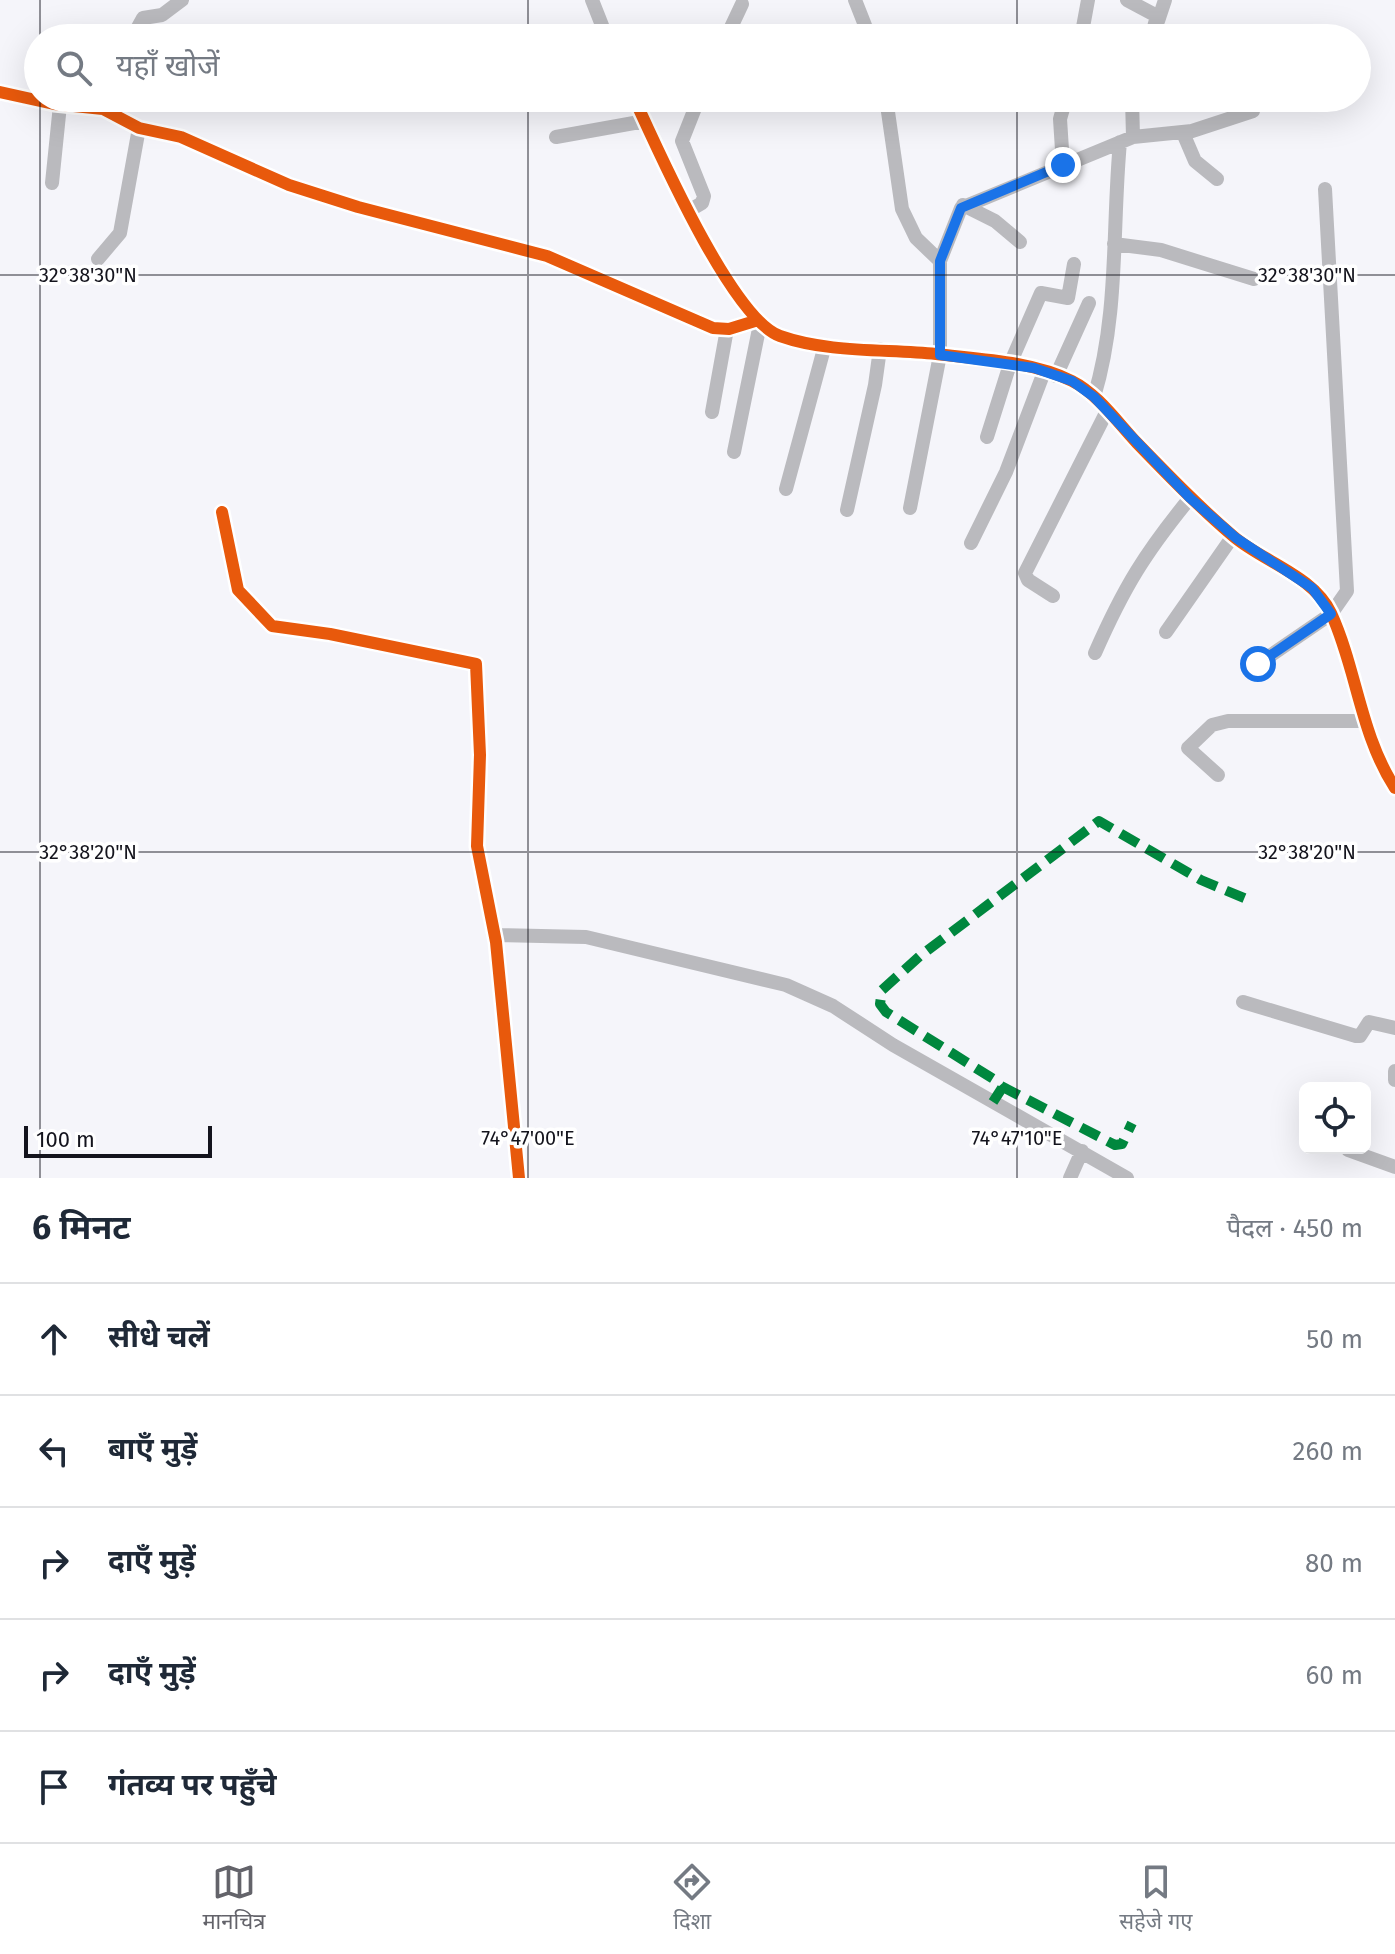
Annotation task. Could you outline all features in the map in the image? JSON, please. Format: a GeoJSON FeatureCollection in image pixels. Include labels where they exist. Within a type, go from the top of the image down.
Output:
{"type":"FeatureCollection","features":[{"type":"Feature","properties":{"kind":"street"},"geometry":{"type":"LineString","coordinates":[[140,24],[143,18],[162,15],[182,0]]}},
{"type":"Feature","properties":{"kind":"street"},"geometry":{"type":"LineString","coordinates":[[592,0],[601,24]]}},
{"type":"Feature","properties":{"kind":"street"},"geometry":{"type":"LineString","coordinates":[[855,0],[864,24]]}},
{"type":"Feature","properties":{"kind":"street"},"geometry":{"type":"LineString","coordinates":[[1084,24],[1088,0]]}},
{"type":"Feature","properties":{"kind":"street"},"geometry":{"type":"LineString","coordinates":[[1127,0],[1154,12],[1158,21]]}},
{"type":"Feature","properties":{"kind":"street"},"geometry":{"type":"LineString","coordinates":[[1157,24],[1165,0]]}},
{"type":"Feature","properties":{"kind":"street"},"geometry":{"type":"LineString","coordinates":[[733,24],[742,4]]}},
{"type":"Feature","properties":{"kind":"street"},"geometry":{"type":"LineString","coordinates":[[0,92],[24,97]]}},
{"type":"Feature","properties":{"kind":"street"},"geometry":{"type":"LineString","coordinates":[[52,183],[59,112]]}},
{"type":"Feature","properties":{"kind":"street"},"geometry":{"type":"LineString","coordinates":[[120,112],[139,128],[181,137],[270,179],[358,207],[547,256],[695,321],[727,329],[758,322]]}},
{"type":"Feature","properties":{"kind":"street"},"geometry":{"type":"LineString","coordinates":[[641,112],[741,302],[758,322],[779,336],[825,345],[1010,364],[1072,381],[1094,397],[1190,498],[1233,536],[1312,588],[1331,614],[1363,721],[1395,788]]}},
{"type":"Feature","properties":{"kind":"street"},"geometry":{"type":"LineString","coordinates":[[690,210],[702,203],[704,196],[682,141],[693,112]]}},
{"type":"Feature","properties":{"kind":"street"},"geometry":{"type":"LineString","coordinates":[[888,112],[902,209],[916,238],[940,261]]}},
{"type":"Feature","properties":{"kind":"street"},"geometry":{"type":"LineString","coordinates":[[1062,112],[1063,165]]}},
{"type":"Feature","properties":{"kind":"street"},"geometry":{"type":"LineString","coordinates":[[1094,397],[1108,346],[1114,244],[1130,112]]}},
{"type":"Feature","properties":{"kind":"street"},"geometry":{"type":"LineString","coordinates":[[910,508],[940,355],[940,261],[963,205],[1126,139],[1183,133],[1250,112]]}},
{"type":"Feature","properties":{"kind":"street"},"geometry":{"type":"LineString","coordinates":[[556,137],[645,121]]}},
{"type":"Feature","properties":{"kind":"street"},"geometry":{"type":"LineString","coordinates":[[98,259],[120,233],[139,128]]}},
{"type":"Feature","properties":{"kind":"street"},"geometry":{"type":"LineString","coordinates":[[1183,133],[1195,161],[1217,179]]}},
{"type":"Feature","properties":{"kind":"street"},"geometry":{"type":"LineString","coordinates":[[1258,664],[1331,614],[1344,599],[1347,587],[1325,189]]}},
{"type":"Feature","properties":{"kind":"street"},"geometry":{"type":"LineString","coordinates":[[963,205],[995,221],[1020,242]]}},
{"type":"Feature","properties":{"kind":"street"},"geometry":{"type":"LineString","coordinates":[[1114,244],[1189,257],[1254,279]]}},
{"type":"Feature","properties":{"kind":"street"},"geometry":{"type":"LineString","coordinates":[[987,437],[1010,364],[1042,292],[1068,298],[1074,264]]}},
{"type":"Feature","properties":{"kind":"street"},"geometry":{"type":"LineString","coordinates":[[971,543],[1050,374],[1089,303]]}},
{"type":"Feature","properties":{"kind":"street"},"geometry":{"type":"LineString","coordinates":[[734,452],[758,322]]}},
{"type":"Feature","properties":{"kind":"street"},"geometry":{"type":"LineString","coordinates":[[712,412],[727,329]]}},
{"type":"Feature","properties":{"kind":"street"},"geometry":{"type":"LineString","coordinates":[[786,489],[825,345]]}},
{"type":"Feature","properties":{"kind":"street"},"geometry":{"type":"LineString","coordinates":[[847,510],[880,349]]}},
{"type":"Feature","properties":{"kind":"street"},"geometry":{"type":"LineString","coordinates":[[1053,596],[1028,580],[1025,573],[1107,411]]}},
{"type":"Feature","properties":{"kind":"street"},"geometry":{"type":"LineString","coordinates":[[1095,653],[1123,588],[1147,551],[1190,498]]}},
{"type":"Feature","properties":{"kind":"street"},"geometry":{"type":"LineString","coordinates":[[222,512],[238,590],[272,626],[330,634],[476,664],[480,755],[477,846],[495,935],[519,1178]]}},
{"type":"Feature","properties":{"kind":"street"},"geometry":{"type":"LineString","coordinates":[[1166,632],[1233,536]]}},
{"type":"Feature","properties":{"kind":"street"},"geometry":{"type":"LineString","coordinates":[[1218,775],[1188,750],[1189,745],[1212,725],[1257,718],[1363,721]]}},
{"type":"Feature","properties":{"kind":"street"},"geometry":{"type":"LineString","coordinates":[[495,935],[586,937],[786,985],[833,1006],[893,1045],[1127,1178]]}},
{"type":"Feature","properties":{"kind":"street"},"geometry":{"type":"LineString","coordinates":[[1243,1002],[1356,1036],[1360,1036],[1369,1022],[1395,1028]]}},
{"type":"Feature","properties":{"kind":"street"},"geometry":{"type":"LineString","coordinates":[[1395,1071],[1395,1080]]}},
{"type":"Feature","properties":{"kind":"street"},"geometry":{"type":"LineString","coordinates":[[1070,1178],[1082,1151]]}},
{"type":"Feature","properties":{"kind":"street"},"geometry":{"type":"LineString","coordinates":[[1359,1154],[1395,1167]]}},
{"type":"Feature","properties":{"kind":"marked path"},"geometry":{"type":"LineString","coordinates":[[993,1102],[1002,1088],[995,1080],[886,1012],[880,1004],[882,990],[920,956],[1099,821],[1201,880],[1251,901]]}},
{"type":"Feature","properties":{"kind":"marked path"},"geometry":{"type":"LineString","coordinates":[[1001,1086],[1115,1145],[1122,1144],[1132,1123]]}},
{"type":"Feature","properties":{"kind":"cycle path"},"geometry":{"type":"LineString","coordinates":[[0,92],[24,97]]}},
{"type":"Feature","properties":{"kind":"cycle path"},"geometry":{"type":"LineString","coordinates":[[109,112],[139,128],[181,137],[289,185],[358,207],[547,256],[713,328],[729,329],[755,321]]}},
{"type":"Feature","properties":{"kind":"cycle path"},"geometry":{"type":"LineString","coordinates":[[640,112],[719,266],[740,299],[761,323],[780,336],[818,345],[1005,362],[1040,369],[1072,381],[1099,401],[1172,479],[1233,536],[1312,589],[1331,613],[1374,746],[1395,788]]}},
{"type":"Feature","properties":{"kind":"cycle path"},"geometry":{"type":"LineString","coordinates":[[222,512],[238,590],[272,626],[330,634],[476,664],[480,755],[477,846],[496,942],[519,1178]]}},
{"type":"Feature","properties":{"kind":"route"},"geometry":{"type":"LineString","coordinates":[[1063,165],[978,198],[961,208],[940,261],[940,355],[1034,368],[1072,381],[1094,397],[1190,498],[1236,538],[1312,588],[1331,614],[1258,664]]}}]}
